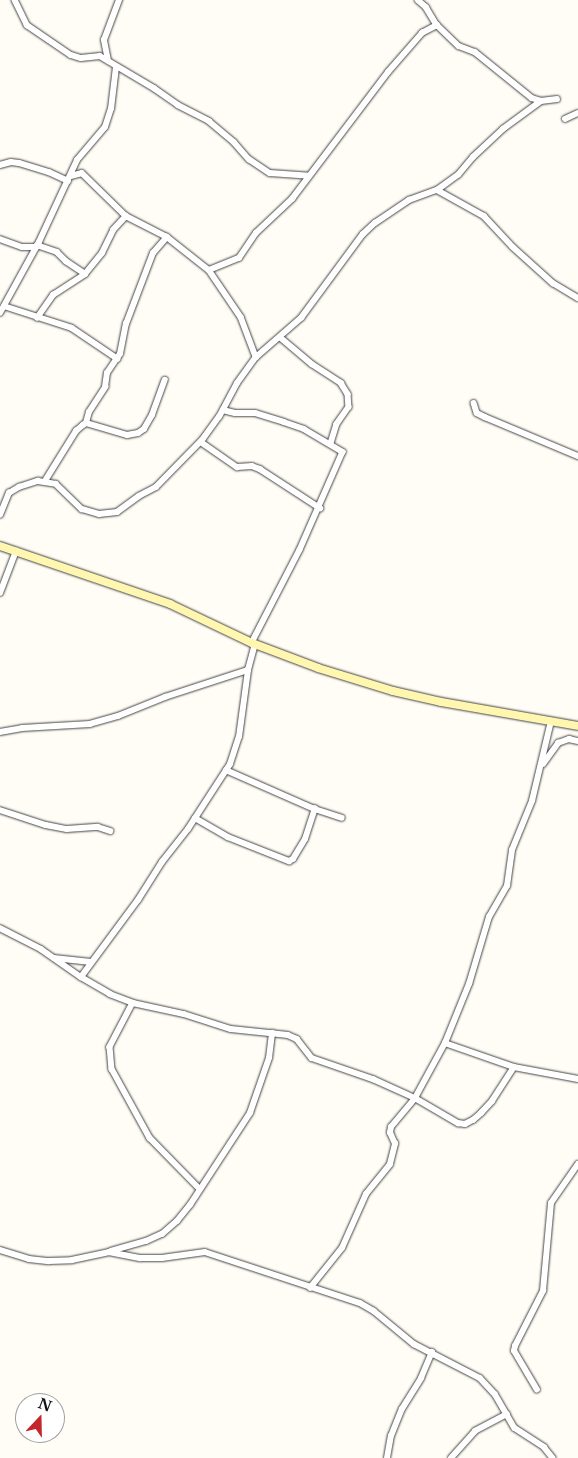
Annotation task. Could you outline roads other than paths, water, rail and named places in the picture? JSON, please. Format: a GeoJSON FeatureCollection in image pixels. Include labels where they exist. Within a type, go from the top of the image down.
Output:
{"type":"FeatureCollection","features":[{"type":"Feature","properties":{"kind":"street"},"geometry":{"type":"LineString","coordinates":[[15,0],[26,25],[35,32],[77,57],[97,56],[108,61],[209,121],[234,142],[249,158],[270,173],[309,176]]}},
{"type":"Feature","properties":{"kind":"street"},"geometry":{"type":"LineString","coordinates":[[108,61],[104,40],[119,0]]}},
{"type":"Feature","properties":{"kind":"street"},"geometry":{"type":"LineString","coordinates":[[418,0],[426,7],[437,25],[459,46],[472,50],[532,98],[541,101],[557,99]]}},
{"type":"Feature","properties":{"kind":"street"},"geometry":{"type":"LineString","coordinates":[[209,270],[239,258],[256,233],[280,213],[388,72],[422,33],[437,25]]}},
{"type":"Feature","properties":{"kind":"street"},"geometry":{"type":"LineString","coordinates":[[0,313],[37,246],[81,154],[105,127],[111,109],[116,67]]}},
{"type":"Feature","properties":{"kind":"street"},"geometry":{"type":"LineString","coordinates":[[0,515],[6,499],[13,490],[26,484],[45,481],[61,487],[87,512],[99,514],[116,512],[165,480],[201,442],[223,410],[237,383],[256,357],[301,318],[375,222],[409,200],[437,190],[463,171],[473,157],[503,129],[541,101]]}},
{"type":"Feature","properties":{"kind":"street"},"geometry":{"type":"LineString","coordinates":[[565,118],[578,114]]}},
{"type":"Feature","properties":{"kind":"street"},"geometry":{"type":"LineString","coordinates":[[0,165],[11,162],[20,163],[69,179],[82,173],[126,216],[167,237],[209,270],[241,317],[256,357]]}},
{"type":"Feature","properties":{"kind":"street"},"geometry":{"type":"LineString","coordinates":[[437,190],[484,216],[513,247],[553,283],[578,298]]}},
{"type":"Feature","properties":{"kind":"street"},"geometry":{"type":"LineString","coordinates":[[37,318],[53,295],[85,274],[102,253],[113,230],[126,216]]}},
{"type":"Feature","properties":{"kind":"street"},"geometry":{"type":"LineString","coordinates":[[45,481],[76,431],[86,423],[89,412],[105,387],[107,373],[118,358],[126,324],[153,253],[167,237]]}},
{"type":"Feature","properties":{"kind":"street"},"geometry":{"type":"LineString","coordinates":[[0,239],[22,247],[37,246],[57,252],[66,261],[85,274]]}},
{"type":"Feature","properties":{"kind":"street"},"geometry":{"type":"LineString","coordinates":[[4,306],[72,328],[118,358]]}},
{"type":"Feature","properties":{"kind":"street"},"geometry":{"type":"LineString","coordinates":[[280,337],[312,364],[341,383],[348,394],[348,410],[337,424],[331,444]]}},
{"type":"Feature","properties":{"kind":"street"},"geometry":{"type":"LineString","coordinates":[[86,423],[120,433],[138,433],[148,424],[165,380]]}},
{"type":"Feature","properties":{"kind":"street"},"geometry":{"type":"LineString","coordinates":[[474,403],[477,413],[578,456]]}},
{"type":"Feature","properties":{"kind":"street"},"geometry":{"type":"LineString","coordinates":[[81,977],[138,900],[154,873],[195,818],[226,770],[236,750],[239,737],[248,670],[254,644],[320,508],[343,454],[342,450],[304,430],[259,414],[235,413],[223,410]]}},
{"type":"Feature","properties":{"kind":"street"},"geometry":{"type":"LineString","coordinates":[[201,442],[237,467],[252,466],[260,469],[320,508]]}},
{"type":"Feature","properties":{"kind":"street"},"geometry":{"type":"LineString","coordinates":[[0,546],[167,603],[254,644],[318,668],[393,690],[578,726]]}},
{"type":"Feature","properties":{"kind":"street"},"geometry":{"type":"LineString","coordinates":[[0,593],[16,550]]}},
{"type":"Feature","properties":{"kind":"street"},"geometry":{"type":"LineString","coordinates":[[0,732],[22,728],[90,724],[248,670]]}},
{"type":"Feature","properties":{"kind":"street"},"geometry":{"type":"LineString","coordinates":[[310,1288],[342,1248],[366,1194],[390,1164],[395,1144],[390,1133],[391,1126],[415,1098],[445,1044],[469,984],[489,917],[507,886],[512,850],[529,811],[542,765],[551,721]]}},
{"type":"Feature","properties":{"kind":"street"},"geometry":{"type":"LineString","coordinates":[[542,765],[558,743],[569,739],[578,741]]}},
{"type":"Feature","properties":{"kind":"street"},"geometry":{"type":"LineString","coordinates":[[226,770],[315,809],[342,818]]}},
{"type":"Feature","properties":{"kind":"street"},"geometry":{"type":"LineString","coordinates":[[195,818],[228,837],[290,861],[293,859],[304,838],[315,809]]}},
{"type":"Feature","properties":{"kind":"street"},"geometry":{"type":"LineString","coordinates":[[0,810],[46,825],[67,829],[98,827],[110,831]]}},
{"type":"Feature","properties":{"kind":"street"},"geometry":{"type":"LineString","coordinates":[[0,928],[54,958],[110,994],[133,1003],[184,1014],[231,1029],[293,1036],[306,1053],[319,1062],[367,1077],[415,1098],[453,1121],[465,1124],[473,1120],[492,1101],[514,1067]]}},
{"type":"Feature","properties":{"kind":"street"},"geometry":{"type":"LineString","coordinates":[[54,958],[91,962]]}},
{"type":"Feature","properties":{"kind":"street"},"geometry":{"type":"LineString","coordinates":[[133,1003],[110,1047],[112,1069],[150,1138],[200,1189]]}},
{"type":"Feature","properties":{"kind":"street"},"geometry":{"type":"LineString","coordinates":[[0,1250],[39,1261],[72,1260],[109,1252],[162,1234],[177,1221],[250,1113],[269,1058],[272,1033]]}},
{"type":"Feature","properties":{"kind":"street"},"geometry":{"type":"LineString","coordinates":[[445,1044],[514,1067],[578,1079]]}},
{"type":"Feature","properties":{"kind":"street"},"geometry":{"type":"LineString","coordinates":[[537,1390],[514,1351],[543,1292],[543,1272],[551,1203],[578,1164]]}},
{"type":"Feature","properties":{"kind":"street"},"geometry":{"type":"LineString","coordinates":[[109,1252],[140,1258],[205,1252],[366,1306],[406,1338],[480,1378],[495,1394],[515,1428],[544,1447],[553,1458]]}},
{"type":"Feature","properties":{"kind":"street"},"geometry":{"type":"LineString","coordinates":[[387,1458],[392,1436],[402,1409],[421,1378],[432,1352]]}},
{"type":"Feature","properties":{"kind":"street"},"geometry":{"type":"LineString","coordinates":[[451,1458],[475,1432],[507,1414]]}}]}
